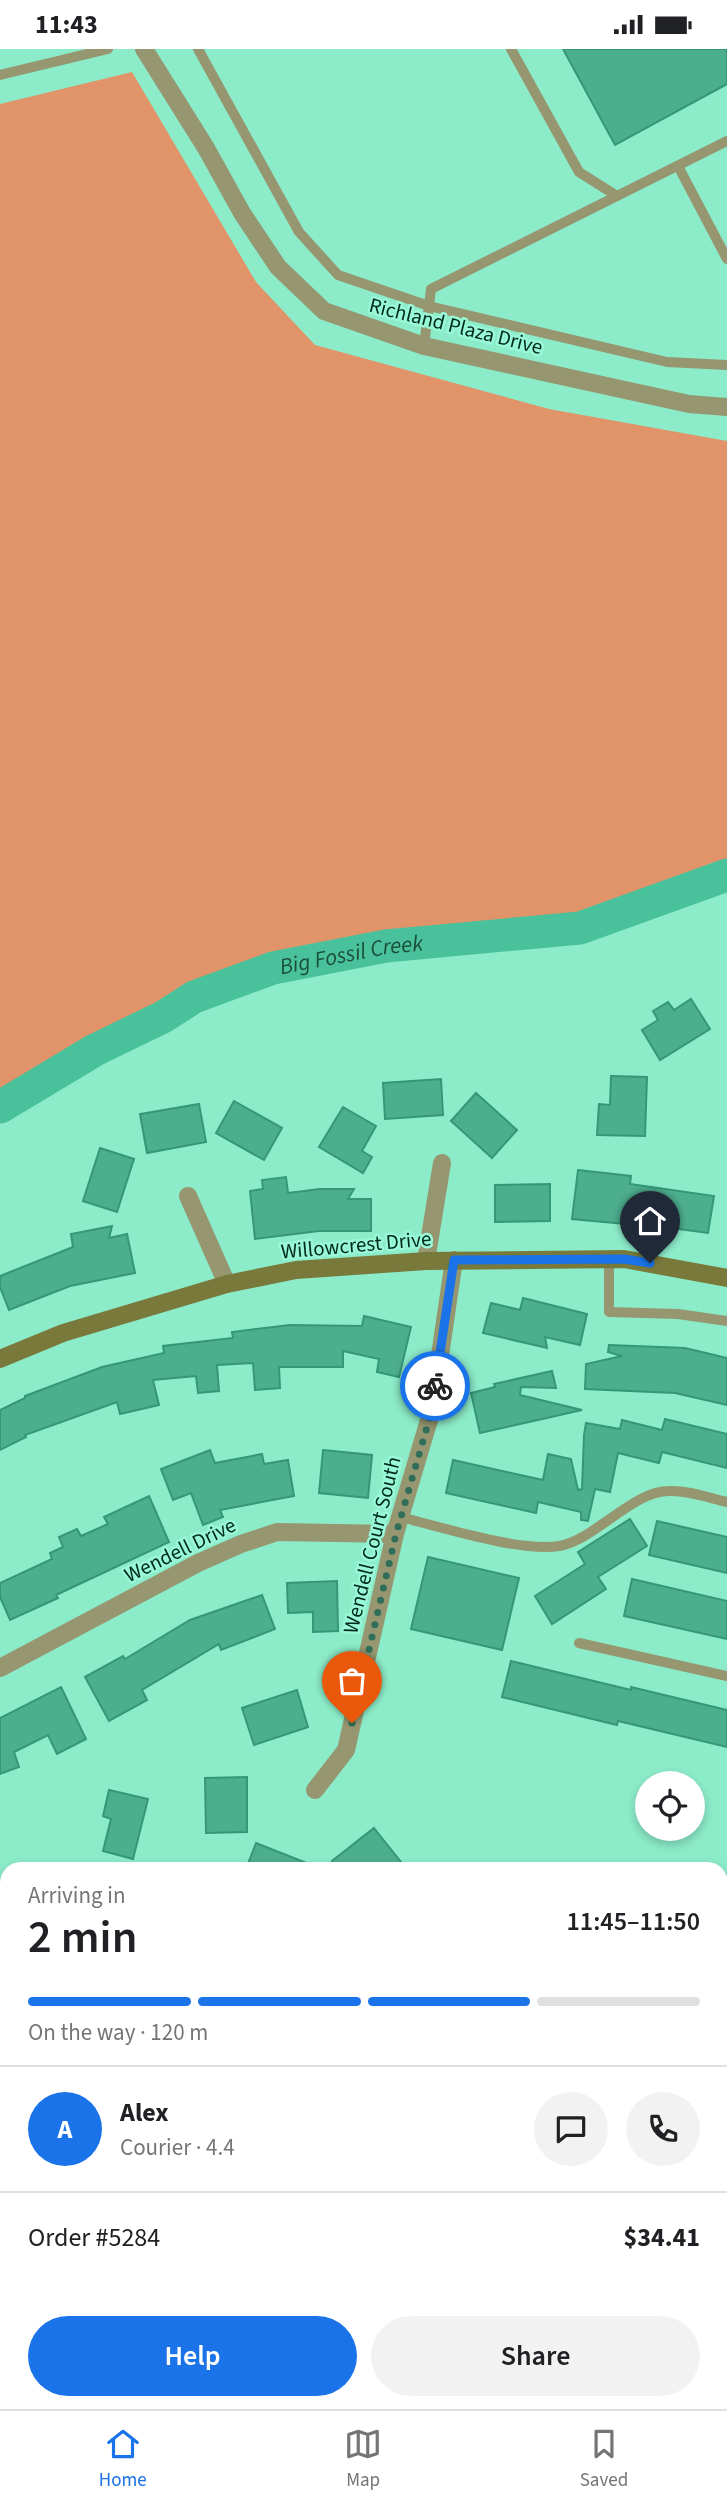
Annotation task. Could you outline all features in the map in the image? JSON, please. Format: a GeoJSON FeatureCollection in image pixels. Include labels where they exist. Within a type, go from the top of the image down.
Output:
{"type":"FeatureCollection","features":[{"type":"Feature","properties":{"kind":"street","name":"Richland Plaza Drive"},"geometry":{"type":"LineString","coordinates":[[144,49],[206,148],[242,213],[278,267],[324,311],[424,346],[689,404],[727,407]]}},
{"type":"Feature","properties":{"kind":"street"},"geometry":{"type":"LineString","coordinates":[[426,1261],[442,1163]]}},
{"type":"Feature","properties":{"kind":"street"},"geometry":{"type":"LineString","coordinates":[[188,1196],[226,1284]]}},
{"type":"Feature","properties":{"kind":"street","name":"Willowcrest Drive"},"geometry":{"type":"LineString","coordinates":[[0,1359],[63,1332],[226,1284],[296,1269],[454,1260],[624,1259],[727,1278]]}},
{"type":"Feature","properties":{"kind":"street","name":"Wendell Court South"},"geometry":{"type":"LineString","coordinates":[[315,1790],[346,1750],[398,1525],[432,1410],[454,1260]]}},
{"type":"Feature","properties":{"kind":"street","name":"Wendell Drive"},"geometry":{"type":"LineString","coordinates":[[0,1668],[241,1543],[276,1532],[398,1525]]}},
{"type":"Feature","properties":{"kind":"lane"},"geometry":{"type":"LineString","coordinates":[[0,75],[108,49]]}},
{"type":"Feature","properties":{"kind":"lane"},"geometry":{"type":"LineString","coordinates":[[198,49],[299,233],[338,275],[429,306],[667,362],[727,365]]}},
{"type":"Feature","properties":{"kind":"lane"},"geometry":{"type":"LineString","coordinates":[[511,49],[579,172],[617,196]]}},
{"type":"Feature","properties":{"kind":"lane"},"geometry":{"type":"LineString","coordinates":[[424,346],[431,289],[727,141]]}},
{"type":"Feature","properties":{"kind":"lane"},"geometry":{"type":"LineString","coordinates":[[678,166],[727,259]]}},
{"type":"Feature","properties":{"kind":"lane"},"geometry":{"type":"LineString","coordinates":[[609,1259],[609,1312],[678,1314],[727,1321]]}},
{"type":"Feature","properties":{"kind":"lane"},"geometry":{"type":"LineString","coordinates":[[398,1525],[516,1545],[551,1546],[574,1541],[658,1492],[677,1491],[727,1502]]}},
{"type":"Feature","properties":{"kind":"lane"},"geometry":{"type":"LineString","coordinates":[[579,1643],[727,1676]]}},
{"type":"Feature","properties":{"kind":"shaded area"},"geometry":{"type":"Polygon","coordinates":[[[132,72],[256,282],[315,345],[549,409],[727,441],[727,875],[580,928],[386,946],[273,968],[194,997],[163,1017],[95,1050],[0,1107],[0,104],[132,72]]]}},
{"type":"Feature","properties":{"kind":"building"},"geometry":{"type":"Polygon","coordinates":[[[563,49],[727,49],[727,84],[615,145],[563,49]]]}},
{"type":"Feature","properties":{"kind":"building"},"geometry":{"type":"Polygon","coordinates":[[[691,999],[710,1029],[660,1060],[642,1030],[658,1020],[653,1011],[668,1002],[674,1010],[691,999]]]}},
{"type":"Feature","properties":{"kind":"building"},"geometry":{"type":"Polygon","coordinates":[[[611,1076],[647,1077],[645,1136],[597,1135],[599,1104],[610,1105],[611,1076]]]}},
{"type":"Feature","properties":{"kind":"building"},"geometry":{"type":"Polygon","coordinates":[[[441,1079],[443,1115],[385,1119],[383,1083],[441,1079]]]}},
{"type":"Feature","properties":{"kind":"building"},"geometry":{"type":"Polygon","coordinates":[[[476,1093],[517,1130],[492,1158],[451,1121],[476,1093]]]}},
{"type":"Feature","properties":{"kind":"building"},"geometry":{"type":"Polygon","coordinates":[[[234,1101],[282,1128],[264,1160],[216,1133],[234,1101]]]}},
{"type":"Feature","properties":{"kind":"building"},"geometry":{"type":"Polygon","coordinates":[[[199,1104],[206,1142],[147,1153],[140,1114],[199,1104]]]}},
{"type":"Feature","properties":{"kind":"building"},"geometry":{"type":"Polygon","coordinates":[[[343,1107],[376,1126],[362,1151],[372,1157],[363,1173],[319,1147],[343,1107]]]}},
{"type":"Feature","properties":{"kind":"building"},"geometry":{"type":"Polygon","coordinates":[[[100,1148],[134,1159],[117,1212],[83,1201],[100,1148]]]}},
{"type":"Feature","properties":{"kind":"building"},"geometry":{"type":"Polygon","coordinates":[[[578,1170],[631,1176],[630,1184],[714,1196],[708,1233],[626,1222],[572,1219],[578,1170]]]}},
{"type":"Feature","properties":{"kind":"building"},"geometry":{"type":"Polygon","coordinates":[[[286,1177],[288,1193],[354,1189],[348,1199],[371,1199],[371,1231],[319,1231],[255,1239],[250,1191],[263,1189],[262,1180],[286,1177]]]}},
{"type":"Feature","properties":{"kind":"building"},"geometry":{"type":"Polygon","coordinates":[[[550,1184],[550,1221],[495,1222],[495,1185],[550,1184]]]}},
{"type":"Feature","properties":{"kind":"building"},"geometry":{"type":"Polygon","coordinates":[[[112,1226],[109,1238],[127,1234],[135,1273],[70,1286],[9,1310],[0,1287],[0,1276],[73,1247],[71,1234],[112,1226]]]}},
{"type":"Feature","properties":{"kind":"building"},"geometry":{"type":"Polygon","coordinates":[[[523,1298],[587,1314],[580,1345],[545,1337],[547,1348],[483,1333],[491,1303],[520,1310],[523,1298]]]}},
{"type":"Feature","properties":{"kind":"building"},"geometry":{"type":"Polygon","coordinates":[[[364,1316],[411,1327],[399,1377],[377,1372],[379,1359],[343,1351],[343,1367],[279,1367],[280,1388],[255,1390],[253,1363],[217,1365],[219,1391],[198,1393],[196,1376],[153,1380],[159,1405],[120,1414],[117,1402],[25,1435],[26,1437],[0,1450],[0,1410],[25,1396],[102,1367],[164,1353],[163,1346],[233,1338],[232,1332],[290,1325],[362,1326],[364,1316]]]}},
{"type":"Feature","properties":{"kind":"building"},"geometry":{"type":"Polygon","coordinates":[[[609,1345],[685,1348],[727,1358],[727,1405],[675,1393],[585,1389],[586,1364],[622,1356],[608,1352],[609,1345]]]}},
{"type":"Feature","properties":{"kind":"building"},"geometry":{"type":"Polygon","coordinates":[[[552,1371],[556,1388],[521,1387],[520,1395],[582,1410],[480,1433],[471,1393],[495,1387],[494,1384],[552,1371]]]}},
{"type":"Feature","properties":{"kind":"building"},"geometry":{"type":"Polygon","coordinates":[[[665,1419],[727,1434],[727,1468],[662,1452],[659,1463],[618,1453],[610,1492],[595,1489],[588,1521],[581,1520],[581,1512],[538,1502],[536,1513],[446,1493],[453,1460],[543,1480],[548,1454],[571,1459],[578,1490],[582,1489],[586,1423],[620,1429],[622,1420],[662,1430],[665,1419]]]}},
{"type":"Feature","properties":{"kind":"building"},"geometry":{"type":"Polygon","coordinates":[[[210,1450],[215,1463],[262,1454],[264,1464],[288,1460],[294,1496],[220,1510],[223,1517],[203,1525],[191,1493],[173,1500],[161,1469],[210,1450]]]}},
{"type":"Feature","properties":{"kind":"building"},"geometry":{"type":"Polygon","coordinates":[[[323,1450],[372,1455],[368,1498],[319,1493],[323,1450]]]}},
{"type":"Feature","properties":{"kind":"building"},"geometry":{"type":"Polygon","coordinates":[[[149,1496],[169,1542],[56,1595],[58,1598],[10,1620],[0,1597],[0,1583],[52,1559],[50,1553],[63,1547],[59,1537],[77,1529],[81,1536],[108,1524],[104,1517],[149,1496]]]}},
{"type":"Feature","properties":{"kind":"building"},"geometry":{"type":"Polygon","coordinates":[[[630,1519],[647,1546],[598,1577],[606,1589],[552,1624],[535,1596],[585,1564],[578,1552],[630,1519]]]}},
{"type":"Feature","properties":{"kind":"building"},"geometry":{"type":"Polygon","coordinates":[[[657,1521],[727,1537],[727,1573],[649,1555],[657,1521]]]}},
{"type":"Feature","properties":{"kind":"building"},"geometry":{"type":"Polygon","coordinates":[[[428,1557],[519,1578],[502,1650],[411,1629],[428,1557]]]}},
{"type":"Feature","properties":{"kind":"building"},"geometry":{"type":"Polygon","coordinates":[[[632,1579],[727,1601],[727,1639],[624,1616],[632,1579]]]}},
{"type":"Feature","properties":{"kind":"building"},"geometry":{"type":"Polygon","coordinates":[[[337,1581],[338,1631],[313,1632],[313,1612],[288,1613],[287,1583],[337,1581]]]}},
{"type":"Feature","properties":{"kind":"building"},"geometry":{"type":"Polygon","coordinates":[[[262,1595],[275,1629],[221,1650],[219,1644],[142,1690],[147,1700],[109,1721],[85,1677],[123,1656],[125,1659],[190,1620],[262,1595]]]}},
{"type":"Feature","properties":{"kind":"building"},"geometry":{"type":"Polygon","coordinates":[[[511,1661],[727,1710],[727,1747],[618,1721],[617,1725],[502,1697],[511,1661]]]}},
{"type":"Feature","properties":{"kind":"building"},"geometry":{"type":"Polygon","coordinates":[[[61,1687],[86,1739],[57,1754],[48,1735],[14,1752],[19,1767],[0,1774],[0,1718],[61,1687]]]}},
{"type":"Feature","properties":{"kind":"building"},"geometry":{"type":"Polygon","coordinates":[[[297,1690],[308,1727],[254,1745],[242,1708],[297,1690]]]}},
{"type":"Feature","properties":{"kind":"building"},"geometry":{"type":"Polygon","coordinates":[[[247,1777],[247,1832],[206,1833],[205,1778],[247,1777]]]}},
{"type":"Feature","properties":{"kind":"building"},"geometry":{"type":"Polygon","coordinates":[[[109,1790],[148,1799],[133,1859],[103,1851],[111,1819],[103,1816],[109,1790]]]}},
{"type":"Feature","properties":{"kind":"building"},"geometry":{"type":"Polygon","coordinates":[[[374,1828],[401,1862],[333,1862],[374,1828]]]}},
{"type":"Feature","properties":{"kind":"building"},"geometry":{"type":"Polygon","coordinates":[[[256,1843],[304,1862],[249,1862],[256,1843]]]}},
{"type":"Feature","properties":{"kind":"waterway","name":"Big Fossil Creek"},"geometry":{"type":"LineString","coordinates":[[0,1107],[95,1050],[163,1017],[194,997],[273,968],[386,946],[580,928],[727,875]]}},
{"type":"Feature","properties":{"kind":"way so far"},"geometry":{"type":"LineString","coordinates":[[352,1723],[396,1534],[432,1410],[435,1386]]}},
{"type":"Feature","properties":{"kind":"route"},"geometry":{"type":"LineString","coordinates":[[435,1386],[454,1260],[624,1259],[650,1263]]}}]}
